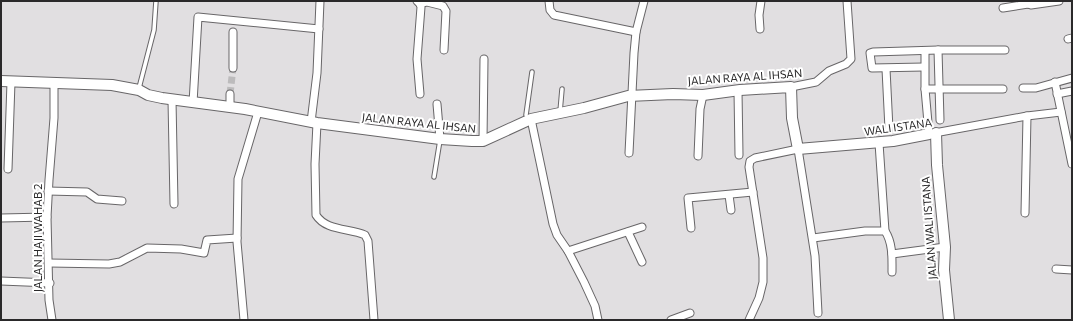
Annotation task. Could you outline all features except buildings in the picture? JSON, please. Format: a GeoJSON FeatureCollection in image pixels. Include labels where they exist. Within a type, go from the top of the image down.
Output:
{"type":"FeatureCollection","features":[{"type":"Feature","properties":{"kind":"street"},"geometry":{"type":"LineString","coordinates":[[320,1],[314,123],[316,214],[320,220],[330,226],[365,235],[368,241],[374,320]]}},
{"type":"Feature","properties":{"kind":"street"},"geometry":{"type":"LineString","coordinates":[[549,1],[550,10],[554,16],[636,32]]}},
{"type":"Feature","properties":{"kind":"street"},"geometry":{"type":"LineString","coordinates":[[629,153],[629,95],[636,32],[644,1]]}},
{"type":"Feature","properties":{"kind":"street"},"geometry":{"type":"LineString","coordinates":[[760,29],[759,15],[762,1]]}},
{"type":"Feature","properties":{"kind":"street","name":"JALAN RAYA AL IHSAN"},"geometry":{"type":"LineString","coordinates":[[6,82],[112,85],[139,90],[148,95],[172,100],[230,107],[314,123],[440,139],[483,141],[499,134],[527,118],[560,113],[629,95],[703,95],[738,90],[791,87],[816,82],[829,70],[849,62],[851,59],[847,1]]}},
{"type":"Feature","properties":{"kind":"street"},"geometry":{"type":"LineString","coordinates":[[1003,8],[1026,3],[1058,1]]}},
{"type":"Feature","properties":{"kind":"street"},"geometry":{"type":"LineString","coordinates":[[420,94],[418,59],[418,2],[427,2],[444,6],[446,11],[444,50]]}},
{"type":"Feature","properties":{"kind":"street"},"geometry":{"type":"LineString","coordinates":[[193,103],[198,17],[319,29]]}},
{"type":"Feature","properties":{"kind":"street"},"geometry":{"type":"LineString","coordinates":[[233,32],[233,68]]}},
{"type":"Feature","properties":{"kind":"street"},"geometry":{"type":"LineString","coordinates":[[924,68],[872,68],[870,53],[938,50],[1005,50]]}},
{"type":"Feature","properties":{"kind":"street"},"geometry":{"type":"LineString","coordinates":[[938,50],[940,120]]}},
{"type":"Feature","properties":{"kind":"street"},"geometry":{"type":"LineString","coordinates":[[925,51],[925,89],[932,134]]}},
{"type":"Feature","properties":{"kind":"street"},"geometry":{"type":"LineString","coordinates":[[483,141],[484,60]]}},
{"type":"Feature","properties":{"kind":"street"},"geometry":{"type":"LineString","coordinates":[[886,69],[889,129]]}},
{"type":"Feature","properties":{"kind":"street"},"geometry":{"type":"LineString","coordinates":[[1023,88],[1036,88],[1072,78]]}},
{"type":"Feature","properties":{"kind":"street"},"geometry":{"type":"LineString","coordinates":[[6,82],[8,169]]}},
{"type":"Feature","properties":{"kind":"street"},"geometry":{"type":"LineString","coordinates":[[1054,82],[1069,137],[1072,164]]}},
{"type":"Feature","properties":{"kind":"street","name":"JALAN HAJI WAHAB 2"},"geometry":{"type":"LineString","coordinates":[[52,320],[47,217],[54,118],[54,84]]}},
{"type":"Feature","properties":{"kind":"street"},"geometry":{"type":"LineString","coordinates":[[791,87],[792,118],[813,238],[818,313]]}},
{"type":"Feature","properties":{"kind":"street"},"geometry":{"type":"LineString","coordinates":[[925,89],[1003,90]]}},
{"type":"Feature","properties":{"kind":"street"},"geometry":{"type":"LineString","coordinates":[[738,90],[739,155]]}},
{"type":"Feature","properties":{"kind":"street"},"geometry":{"type":"LineString","coordinates":[[1057,94],[1072,91]]}},
{"type":"Feature","properties":{"kind":"street"},"geometry":{"type":"LineString","coordinates":[[230,94],[230,107]]}},
{"type":"Feature","properties":{"kind":"street"},"geometry":{"type":"LineString","coordinates":[[698,156],[700,109],[703,95]]}},
{"type":"Feature","properties":{"kind":"street"},"geometry":{"type":"LineString","coordinates":[[172,100],[174,204]]}},
{"type":"Feature","properties":{"kind":"street"},"geometry":{"type":"LineString","coordinates":[[437,104],[440,139]]}},
{"type":"Feature","properties":{"kind":"street"},"geometry":{"type":"LineString","coordinates":[[244,320],[237,238],[238,179],[258,112]]}},
{"type":"Feature","properties":{"kind":"street","name":"WALI ISTANA"},"geometry":{"type":"LineString","coordinates":[[798,148],[879,143],[1027,116],[1061,112]]}},
{"type":"Feature","properties":{"kind":"street"},"geometry":{"type":"LineString","coordinates":[[1025,213],[1027,116]]}},
{"type":"Feature","properties":{"kind":"street"},"geometry":{"type":"LineString","coordinates":[[527,118],[557,236],[568,251],[593,302],[598,320]]}},
{"type":"Feature","properties":{"kind":"street","name":"JALAN WALI ISTANA"},"geometry":{"type":"LineString","coordinates":[[932,134],[937,165],[945,246],[944,270],[949,320]]}},
{"type":"Feature","properties":{"kind":"street"},"geometry":{"type":"LineString","coordinates":[[879,143],[885,231],[888,236],[892,254],[892,272]]}},
{"type":"Feature","properties":{"kind":"street"},"geometry":{"type":"LineString","coordinates":[[749,320],[759,298],[763,282],[763,258],[749,167],[750,160],[798,148]]}},
{"type":"Feature","properties":{"kind":"street"},"geometry":{"type":"LineString","coordinates":[[48,191],[87,192],[97,199],[122,201]]}},
{"type":"Feature","properties":{"kind":"street"},"geometry":{"type":"LineString","coordinates":[[691,228],[688,198],[753,192]]}},
{"type":"Feature","properties":{"kind":"street"},"geometry":{"type":"LineString","coordinates":[[729,195],[731,210]]}},
{"type":"Feature","properties":{"kind":"street"},"geometry":{"type":"LineString","coordinates":[[1,218],[47,217]]}},
{"type":"Feature","properties":{"kind":"street"},"geometry":{"type":"LineString","coordinates":[[568,251],[642,227]]}},
{"type":"Feature","properties":{"kind":"street"},"geometry":{"type":"LineString","coordinates":[[813,238],[885,231]]}},
{"type":"Feature","properties":{"kind":"street"},"geometry":{"type":"LineString","coordinates":[[628,232],[642,262]]}},
{"type":"Feature","properties":{"kind":"street"},"geometry":{"type":"LineString","coordinates":[[49,263],[109,264],[120,262],[147,248],[181,249],[204,253],[207,240],[237,238]]}},
{"type":"Feature","properties":{"kind":"street"},"geometry":{"type":"LineString","coordinates":[[892,254],[945,246]]}},
{"type":"Feature","properties":{"kind":"street"},"geometry":{"type":"LineString","coordinates":[[1056,269],[1072,270]]}},
{"type":"Feature","properties":{"kind":"street"},"geometry":{"type":"LineString","coordinates":[[1,281],[50,283]]}},
{"type":"Feature","properties":{"kind":"street"},"geometry":{"type":"LineString","coordinates":[[671,320],[690,313]]}},
{"type":"Feature","properties":{"kind":"lane"},"geometry":{"type":"LineString","coordinates":[[139,90],[154,30],[156,1]]}},
{"type":"Feature","properties":{"kind":"lane"},"geometry":{"type":"LineString","coordinates":[[527,118],[532,72]]}},
{"type":"Feature","properties":{"kind":"lane"},"geometry":{"type":"LineString","coordinates":[[560,113],[562,89]]}},
{"type":"Feature","properties":{"kind":"lane"},"geometry":{"type":"LineString","coordinates":[[434,177],[440,139]]}},
{"type":"Feature","properties":{"kind":"tunnel"},"geometry":{"type":"LineString","coordinates":[[230,94],[233,68]]}}]}
